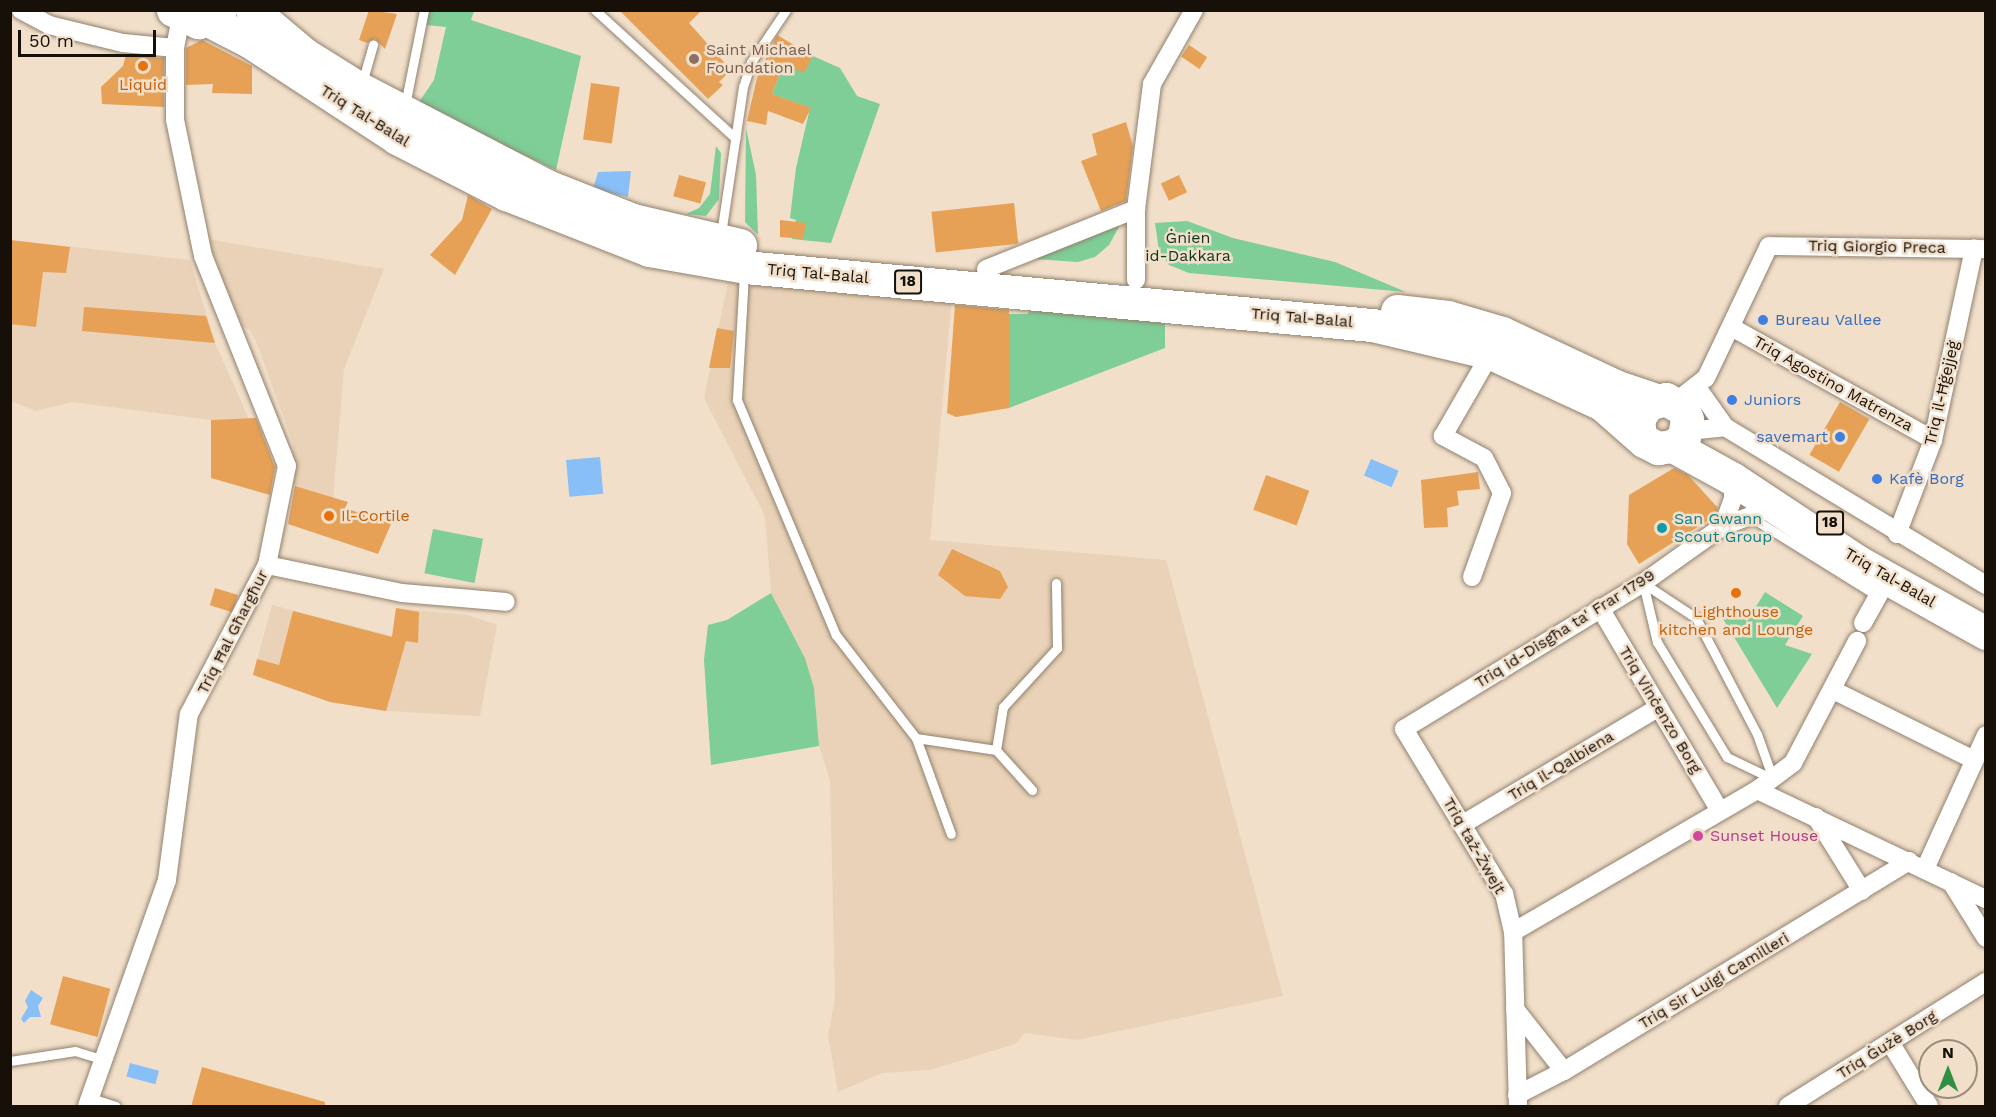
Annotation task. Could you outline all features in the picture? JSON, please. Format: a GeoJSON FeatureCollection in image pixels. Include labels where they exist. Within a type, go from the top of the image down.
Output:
{"type":"FeatureCollection","features":[{"type":"Feature","properties":{"kind":"highway","name":"Triq Tal-Balal"},"geometry":{"type":"LineString","coordinates":[[252,10],[304,54],[402,113],[547,186],[633,220],[753,248],[1136,280],[1448,316],[1502,333],[1615,386],[1687,416],[1729,457],[1855,539],[1986,611]]}},
{"type":"Feature","properties":{"kind":"highway","name":"Triq Tal-Balal"},"geometry":{"type":"LineString","coordinates":[[187,18],[249,41],[397,138],[506,194],[649,250],[745,267],[1372,325],[1491,353],[1602,404],[1640,436],[1641,411],[1687,416],[1733,479],[1761,511],[1884,588],[1986,633]]}},
{"type":"Feature","properties":{"kind":"street"},"geometry":{"type":"LineString","coordinates":[[21,10],[49,26],[123,44],[187,18]]}},
{"type":"Feature","properties":{"kind":"street"},"geometry":{"type":"LineString","coordinates":[[1136,280],[1136,209],[1152,84],[1194,10]]}},
{"type":"Feature","properties":{"kind":"street","name":"Triq Ħal Għargħur"},"geometry":{"type":"LineString","coordinates":[[89,1102],[102,1059],[167,880],[189,714],[267,565],[287,466],[203,256],[175,120],[187,18]]}},
{"type":"Feature","properties":{"kind":"street"},"geometry":{"type":"LineString","coordinates":[[986,268],[1136,209]]}},
{"type":"Feature","properties":{"kind":"street","name":"Triq Giorgio Preca"},"geometry":{"type":"LineString","coordinates":[[1733,328],[1769,246],[1980,248]]}},
{"type":"Feature","properties":{"kind":"street","name":"Triq il-Ħġejjeġ"},"geometry":{"type":"LineString","coordinates":[[1897,534],[1933,440],[1980,248]]}},
{"type":"Feature","properties":{"kind":"street"},"geometry":{"type":"LineString","coordinates":[[1687,416],[1733,328]]}},
{"type":"Feature","properties":{"kind":"street","name":"Triq Agostino Matrenza"},"geometry":{"type":"LineString","coordinates":[[1733,328],[1933,440]]}},
{"type":"Feature","properties":{"kind":"street"},"geometry":{"type":"LineString","coordinates":[[1472,577],[1502,493],[1484,458],[1443,436],[1491,353]]}},
{"type":"Feature","properties":{"kind":"street","name":"Triq Tal-Balal"},"geometry":{"type":"LineString","coordinates":[[1687,416],[1986,585]]}},
{"type":"Feature","properties":{"kind":"street"},"geometry":{"type":"LineString","coordinates":[[1723,526],[1733,499],[1733,479]]}},
{"type":"Feature","properties":{"kind":"street","name":"Triq id-Disgħa ta' Frar 1799"},"geometry":{"type":"LineString","coordinates":[[1404,729],[1643,582],[1723,526],[1761,511]]}},
{"type":"Feature","properties":{"kind":"street"},"geometry":{"type":"LineString","coordinates":[[267,565],[402,593],[506,602]]}},
{"type":"Feature","properties":{"kind":"street"},"geometry":{"type":"LineString","coordinates":[[1863,623],[1884,588]]}},
{"type":"Feature","properties":{"kind":"street","name":"Triq Vinċenzo Borg"},"geometry":{"type":"LineString","coordinates":[[1600,609],[1720,811]]}},
{"type":"Feature","properties":{"kind":"street"},"geometry":{"type":"LineString","coordinates":[[1513,932],[1757,790],[1793,763],[1857,641]]}},
{"type":"Feature","properties":{"kind":"street"},"geometry":{"type":"LineString","coordinates":[[1833,690],[1974,760]]}},
{"type":"Feature","properties":{"kind":"street","name":"Triq il-Qalbiena"},"geometry":{"type":"LineString","coordinates":[[1463,824],[1659,707]]}},
{"type":"Feature","properties":{"kind":"street","name":"Triq taż-Żwejt"},"geometry":{"type":"LineString","coordinates":[[1404,729],[1504,894],[1513,932],[1517,1101]]}},
{"type":"Feature","properties":{"kind":"street"},"geometry":{"type":"LineString","coordinates":[[1925,869],[1986,735]]}},
{"type":"Feature","properties":{"kind":"street"},"geometry":{"type":"LineString","coordinates":[[1757,790],[1986,899]]}},
{"type":"Feature","properties":{"kind":"street"},"geometry":{"type":"LineString","coordinates":[[1816,817],[1862,891]]}},
{"type":"Feature","properties":{"kind":"street","name":"Triq Sir Luigi Camilleri"},"geometry":{"type":"LineString","coordinates":[[1517,1101],[1908,861]]}},
{"type":"Feature","properties":{"kind":"street"},"geometry":{"type":"LineString","coordinates":[[1950,881],[1986,938]]}},
{"type":"Feature","properties":{"kind":"street","name":"Triq Ġużè Borg"},"geometry":{"type":"LineString","coordinates":[[1788,1107],[1986,982]]}},
{"type":"Feature","properties":{"kind":"street"},"geometry":{"type":"LineString","coordinates":[[1515,1010],[1564,1071]]}},
{"type":"Feature","properties":{"kind":"street"},"geometry":{"type":"LineString","coordinates":[[1891,1044],[1929,1107]]}},
{"type":"Feature","properties":{"kind":"lane"},"geometry":{"type":"LineString","coordinates":[[402,113],[409,97],[424,10]]}},
{"type":"Feature","properties":{"kind":"lane"},"geometry":{"type":"LineString","coordinates":[[595,10],[735,138]]}},
{"type":"Feature","properties":{"kind":"lane"},"geometry":{"type":"LineString","coordinates":[[720,240],[731,186],[742,87],[751,62],[786,10]]}},
{"type":"Feature","properties":{"kind":"lane"},"geometry":{"type":"LineString","coordinates":[[360,89],[373,45]]}},
{"type":"Feature","properties":{"kind":"lane"},"geometry":{"type":"LineString","coordinates":[[745,267],[737,400],[836,635],[916,738],[951,834]]}},
{"type":"Feature","properties":{"kind":"lane"},"geometry":{"type":"LineString","coordinates":[[1643,582],[1696,618],[1757,734],[1773,779]]}},
{"type":"Feature","properties":{"kind":"lane"},"geometry":{"type":"LineString","coordinates":[[1643,582],[1657,642],[1727,757],[1773,779]]}},
{"type":"Feature","properties":{"kind":"lane"},"geometry":{"type":"LineString","coordinates":[[996,750],[1003,707],[1057,648],[1056,584]]}},
{"type":"Feature","properties":{"kind":"lane"},"geometry":{"type":"LineString","coordinates":[[916,738],[996,750],[1032,790]]}},
{"type":"Feature","properties":{"kind":"lane"},"geometry":{"type":"LineString","coordinates":[[10,1060],[75,1051],[102,1059]]}},
{"type":"Feature","properties":{"kind":"lane"},"geometry":{"type":"LineString","coordinates":[[89,1102],[116,1107]]}},
{"type":"Feature","properties":{"kind":"shaded area"},"geometry":{"type":"Polygon","coordinates":[[[207,239],[384,269],[344,369],[333,499],[292,485],[293,443],[257,344],[250,330],[242,326],[207,239]]]}},
{"type":"Feature","properties":{"kind":"shaded area"},"geometry":{"type":"Polygon","coordinates":[[[11,240],[190,260],[215,343],[249,419],[211,420],[72,402],[36,411],[11,401],[11,240]]]}},
{"type":"Feature","properties":{"kind":"shaded area"},"geometry":{"type":"Polygon","coordinates":[[[728,282],[952,298],[930,540],[1166,560],[1283,996],[1077,1040],[1025,1033],[1015,1044],[930,1070],[882,1073],[838,1092],[828,1036],[835,998],[830,780],[819,746],[814,688],[805,658],[771,593],[765,516],[704,398],[728,282]]]}},
{"type":"Feature","properties":{"kind":"shaded area"},"geometry":{"type":"Polygon","coordinates":[[[272,605],[392,636],[396,608],[468,615],[497,625],[480,716],[386,711],[330,702],[253,675],[272,605]]]}},
{"type":"Feature","properties":{"kind":"green space"},"geometry":{"type":"Polygon","coordinates":[[[427,11],[474,11],[471,20],[581,56],[556,170],[417,105],[434,80],[446,27],[426,25],[427,11]]]}},
{"type":"Feature","properties":{"kind":"green space"},"geometry":{"type":"Polygon","coordinates":[[[813,56],[840,68],[857,96],[880,104],[831,243],[792,239],[796,220],[790,218],[796,168],[810,108],[772,94],[784,64],[813,56]]]}},
{"type":"Feature","properties":{"kind":"green space"},"geometry":{"type":"Polygon","coordinates":[[[746,128],[756,175],[758,235],[745,222],[746,128]]]}},
{"type":"Feature","properties":{"kind":"green space"},"geometry":{"type":"Polygon","coordinates":[[[716,146],[721,153],[719,199],[706,216],[686,214],[699,208],[710,194],[716,146]]]}},
{"type":"Feature","properties":{"kind":"green space","name":"Ġnien id-Dakkara"},"geometry":{"type":"Polygon","coordinates":[[[1187,221],[1233,238],[1335,262],[1406,292],[1189,273],[1169,265],[1159,251],[1155,223],[1187,221]]]}},
{"type":"Feature","properties":{"kind":"green space"},"geometry":{"type":"Polygon","coordinates":[[[1120,225],[1109,245],[1095,257],[1078,262],[1034,259],[1120,225]]]}},
{"type":"Feature","properties":{"kind":"green space"},"geometry":{"type":"Polygon","coordinates":[[[1033,308],[1165,320],[1165,348],[1009,408],[1009,314],[1027,314],[1033,308]]]}},
{"type":"Feature","properties":{"kind":"green space"},"geometry":{"type":"Polygon","coordinates":[[[433,529],[483,539],[474,583],[424,573],[433,529]]]}},
{"type":"Feature","properties":{"kind":"green space"},"geometry":{"type":"Polygon","coordinates":[[[1765,592],[1803,616],[1785,645],[1812,654],[1777,708],[1714,604],[1747,621],[1765,592]]]}},
{"type":"Feature","properties":{"kind":"green space"},"geometry":{"type":"Polygon","coordinates":[[[771,593],[805,658],[814,688],[819,746],[711,765],[704,660],[708,625],[727,620],[771,593]]]}},
{"type":"Feature","properties":{"kind":"water"},"geometry":{"type":"Polygon","coordinates":[[[631,171],[628,197],[593,189],[598,172],[631,171]]]}},
{"type":"Feature","properties":{"kind":"water"},"geometry":{"type":"Polygon","coordinates":[[[600,457],[603,494],[569,497],[566,460],[600,457]]]}},
{"type":"Feature","properties":{"kind":"water"},"geometry":{"type":"Polygon","coordinates":[[[1371,459],[1399,471],[1392,487],[1364,476],[1371,459]]]}},
{"type":"Feature","properties":{"kind":"water"},"geometry":{"type":"Polygon","coordinates":[[[31,990],[43,998],[38,1006],[41,1017],[30,1017],[24,1023],[21,1019],[28,1007],[25,1001],[31,990]]]}},
{"type":"Feature","properties":{"kind":"water"},"geometry":{"type":"Polygon","coordinates":[[[130,1063],[159,1071],[155,1084],[126,1077],[130,1063]]]}},
{"type":"Feature","properties":{"kind":"building"},"geometry":{"type":"Polygon","coordinates":[[[369,10],[397,14],[385,49],[375,39],[367,43],[359,40],[369,10]]]}},
{"type":"Feature","properties":{"kind":"building","name":"Saint Michael Foundation"},"geometry":{"type":"Polygon","coordinates":[[[619,10],[702,10],[689,23],[731,70],[719,82],[723,85],[708,99],[619,10]]]}},
{"type":"Feature","properties":{"kind":"building"},"geometry":{"type":"Polygon","coordinates":[[[777,35],[813,56],[804,73],[784,64],[772,94],[811,108],[803,124],[768,111],[766,125],[747,121],[757,78],[777,35]]]}},
{"type":"Feature","properties":{"kind":"building"},"geometry":{"type":"Polygon","coordinates":[[[202,40],[252,66],[252,94],[212,93],[213,84],[186,85],[186,48],[202,40]]]}},
{"type":"Feature","properties":{"kind":"building"},"geometry":{"type":"Polygon","coordinates":[[[1189,45],[1207,57],[1199,69],[1181,57],[1189,45]]]}},
{"type":"Feature","properties":{"kind":"building"},"geometry":{"type":"Polygon","coordinates":[[[126,55],[164,58],[164,107],[102,104],[101,87],[123,66],[126,55]]]}},
{"type":"Feature","properties":{"kind":"building"},"geometry":{"type":"Polygon","coordinates":[[[591,83],[620,87],[612,143],[583,139],[591,83]]]}},
{"type":"Feature","properties":{"kind":"building"},"geometry":{"type":"Polygon","coordinates":[[[1126,122],[1133,146],[1126,201],[1101,211],[1081,161],[1097,155],[1092,134],[1126,122]]]}},
{"type":"Feature","properties":{"kind":"building"},"geometry":{"type":"Polygon","coordinates":[[[679,175],[706,182],[700,203],[673,196],[679,175]]]}},
{"type":"Feature","properties":{"kind":"building"},"geometry":{"type":"Polygon","coordinates":[[[1179,175],[1187,192],[1169,201],[1161,183],[1179,175]]]}},
{"type":"Feature","properties":{"kind":"building"},"geometry":{"type":"Polygon","coordinates":[[[468,195],[492,209],[455,275],[430,255],[462,220],[468,195]]]}},
{"type":"Feature","properties":{"kind":"building"},"geometry":{"type":"Polygon","coordinates":[[[1014,203],[1018,244],[936,252],[931,212],[1014,203]]]}},
{"type":"Feature","properties":{"kind":"building"},"geometry":{"type":"Polygon","coordinates":[[[780,220],[806,223],[803,239],[780,237],[780,220]]]}},
{"type":"Feature","properties":{"kind":"building"},"geometry":{"type":"Polygon","coordinates":[[[10,240],[70,247],[66,273],[43,272],[36,327],[10,324],[10,240]]]}},
{"type":"Feature","properties":{"kind":"building"},"geometry":{"type":"Polygon","coordinates":[[[955,305],[1009,310],[1009,408],[956,417],[947,413],[955,305]]]}},
{"type":"Feature","properties":{"kind":"building"},"geometry":{"type":"Polygon","coordinates":[[[84,307],[206,316],[215,343],[82,331],[84,307]]]}},
{"type":"Feature","properties":{"kind":"building"},"geometry":{"type":"Polygon","coordinates":[[[717,328],[734,331],[730,368],[709,368],[717,328]]]}},
{"type":"Feature","properties":{"kind":"building","name":"savemart"},"geometry":{"type":"Polygon","coordinates":[[[1840,402],[1869,419],[1839,472],[1810,455],[1840,402]]]}},
{"type":"Feature","properties":{"kind":"building"},"geometry":{"type":"Polygon","coordinates":[[[256,418],[275,467],[270,495],[211,478],[211,420],[256,418]]]}},
{"type":"Feature","properties":{"kind":"building","name":"San Gwann Scout Group"},"geometry":{"type":"Polygon","coordinates":[[[1674,468],[1688,475],[1718,508],[1715,516],[1639,564],[1627,544],[1629,495],[1674,468]]]}},
{"type":"Feature","properties":{"kind":"building"},"geometry":{"type":"Polygon","coordinates":[[[1478,472],[1480,489],[1457,491],[1459,505],[1447,508],[1448,527],[1424,528],[1421,480],[1478,472]]]}},
{"type":"Feature","properties":{"kind":"building"},"geometry":{"type":"Polygon","coordinates":[[[1266,475],[1309,491],[1297,526],[1253,510],[1266,475]]]}},
{"type":"Feature","properties":{"kind":"building","name":"Il-Cortile"},"geometry":{"type":"Polygon","coordinates":[[[295,486],[348,502],[345,508],[391,524],[378,554],[288,524],[295,486]]]}},
{"type":"Feature","properties":{"kind":"building"},"geometry":{"type":"Polygon","coordinates":[[[952,549],[1000,571],[1008,587],[1000,599],[965,596],[938,575],[952,549]]]}},
{"type":"Feature","properties":{"kind":"building"},"geometry":{"type":"Polygon","coordinates":[[[215,588],[238,595],[233,612],[210,605],[215,588]]]}},
{"type":"Feature","properties":{"kind":"building"},"geometry":{"type":"Polygon","coordinates":[[[396,608],[419,612],[418,643],[406,641],[386,711],[330,702],[253,675],[257,659],[279,665],[293,611],[392,637],[396,608]]]}},
{"type":"Feature","properties":{"kind":"building"},"geometry":{"type":"Polygon","coordinates":[[[63,976],[110,989],[97,1037],[50,1024],[63,976]]]}},
{"type":"Feature","properties":{"kind":"building"},"geometry":{"type":"Polygon","coordinates":[[[202,1067],[325,1102],[325,1107],[191,1107],[202,1067]]]}},
{"type":"Feature","properties":{"kind":"place","name":"Saint Michael Foundation"},"geometry":{"type":"Point","coordinates":[694,59]}},
{"type":"Feature","properties":{"kind":"place","name":"Liquid"},"geometry":{"type":"Point","coordinates":[143,66]}},
{"type":"Feature","properties":{"kind":"place","name":"Bureau Vallee"},"geometry":{"type":"Point","coordinates":[1763,320]}},
{"type":"Feature","properties":{"kind":"place","name":"Juniors"},"geometry":{"type":"Point","coordinates":[1732,400]}},
{"type":"Feature","properties":{"kind":"place","name":"savemart"},"geometry":{"type":"Point","coordinates":[1840,437]}},
{"type":"Feature","properties":{"kind":"place","name":"Kafè Borg"},"geometry":{"type":"Point","coordinates":[1877,479]}},
{"type":"Feature","properties":{"kind":"place","name":"Il-Cortile"},"geometry":{"type":"Point","coordinates":[329,516]}},
{"type":"Feature","properties":{"kind":"place","name":"San Gwann Scout Group"},"geometry":{"type":"Point","coordinates":[1662,528]}},
{"type":"Feature","properties":{"kind":"place","name":"Lighthouse kitchen and Lounge"},"geometry":{"type":"Point","coordinates":[1736,593]}},
{"type":"Feature","properties":{"kind":"place","name":"Sunset House"},"geometry":{"type":"Point","coordinates":[1698,836]}}]}
